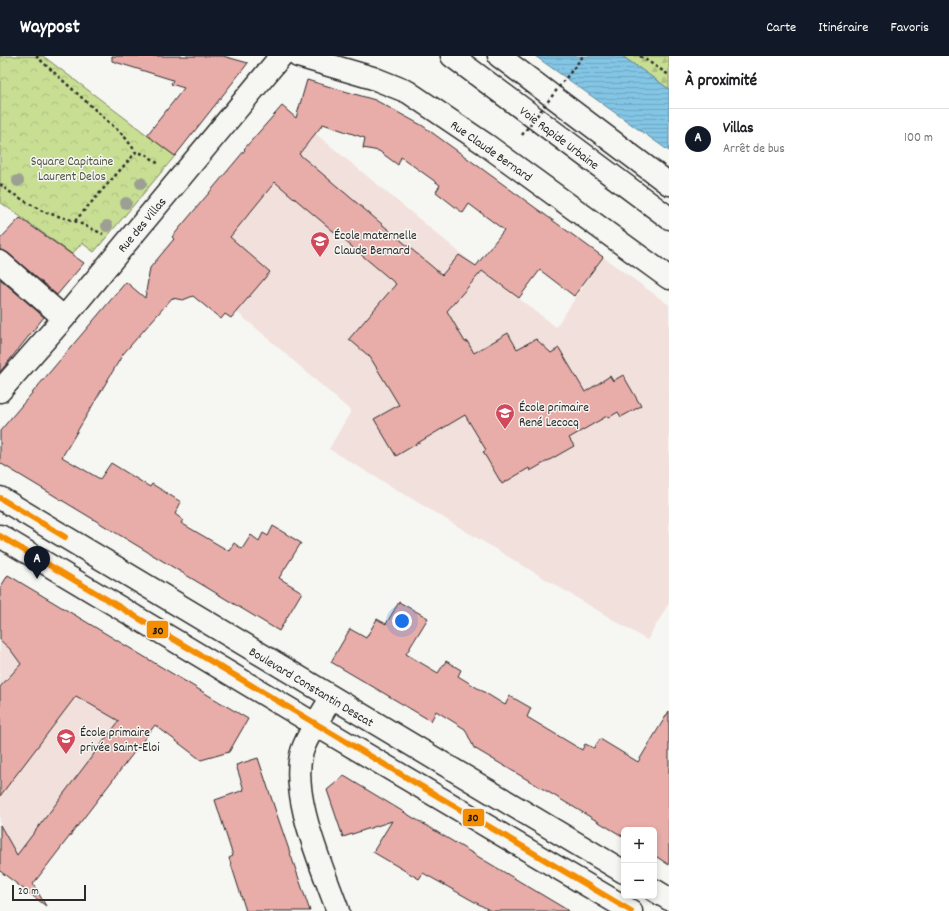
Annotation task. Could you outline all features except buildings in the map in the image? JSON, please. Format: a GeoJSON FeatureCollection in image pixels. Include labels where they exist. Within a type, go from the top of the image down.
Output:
{"type":"FeatureCollection","features":[{"type":"Feature","properties":{"kind":"main road","name":"Rue des Villas"},"geometry":{"type":"LineString","coordinates":[[1,388],[64,318],[281,56]]}},
{"type":"Feature","properties":{"kind":"main road","name":"Rue Claude Bernard"},"geometry":{"type":"LineString","coordinates":[[298,56],[373,78],[408,92],[485,144],[669,278]]}},
{"type":"Feature","properties":{"kind":"main road","name":"Voie Rapide Urbaine"},"geometry":{"type":"LineString","coordinates":[[452,56],[669,218]]}},
{"type":"Feature","properties":{"kind":"main road"},"geometry":{"type":"LineString","coordinates":[[499,56],[669,184]]}},
{"type":"Feature","properties":{"kind":"main road"},"geometry":{"type":"LineString","coordinates":[[600,167],[669,224]]}},
{"type":"Feature","properties":{"kind":"main road"},"geometry":{"type":"LineString","coordinates":[[0,262],[64,318]]}},
{"type":"Feature","properties":{"kind":"main road","name":"Boulevard Constantin Descat"},"geometry":{"type":"LineString","coordinates":[[0,498],[331,698],[621,870]]}},
{"type":"Feature","properties":{"kind":"main road"},"geometry":{"type":"LineString","coordinates":[[0,536],[631,911]]}},
{"type":"Feature","properties":{"kind":"main road"},"geometry":{"type":"LineString","coordinates":[[331,698],[304,746],[298,769],[299,791],[306,818],[338,911]]}},
{"type":"Feature","properties":{"kind":"main road"},"geometry":{"type":"LineString","coordinates":[[657,892],[669,899]]}},
{"type":"Feature","properties":{"kind":"path"},"geometry":{"type":"LineString","coordinates":[[36,56],[124,136],[136,152],[147,155],[164,168],[183,175]]}},
{"type":"Feature","properties":{"kind":"path"},"geometry":{"type":"LineString","coordinates":[[522,136],[583,56]]}},
{"type":"Feature","properties":{"kind":"path"},"geometry":{"type":"LineString","coordinates":[[640,56],[669,75]]}},
{"type":"Feature","properties":{"kind":"path"},"geometry":{"type":"LineString","coordinates":[[75,221],[136,152]]}},
{"type":"Feature","properties":{"kind":"path"},"geometry":{"type":"LineString","coordinates":[[0,184],[8,191],[44,212],[75,221],[124,245]]}},
{"type":"Feature","properties":{"kind":"shaded area","name":"École primaire René Lecocq"},"geometry":{"type":"Polygon","coordinates":[[[282,106],[476,266],[556,327],[603,257],[669,305],[669,603],[647,640],[329,449],[351,411],[256,328],[163,251],[282,106]]]}},
{"type":"Feature","properties":{"kind":"shaded area","name":"École primaire privée Saint-Eloi"},"geometry":{"type":"Polygon","coordinates":[[[0,590],[187,682],[27,892],[0,871],[0,590]]]}},
{"type":"Feature","properties":{"kind":"green space","name":"Square Capitaine Laurent Delos"},"geometry":{"type":"Polygon","coordinates":[[[0,56],[43,56],[175,156],[94,252],[82,243],[72,254],[0,202],[0,56]]]}},
{"type":"Feature","properties":{"kind":"green space"},"geometry":{"type":"Polygon","coordinates":[[[622,56],[669,56],[669,89],[622,56]]]}},
{"type":"Feature","properties":{"kind":"water"},"geometry":{"type":"Polygon","coordinates":[[[535,56],[622,56],[669,89],[669,151],[535,56]]]}},
{"type":"Feature","properties":{"kind":"transit line","name":"30"},"geometry":{"type":"LineString","coordinates":[[0,498],[65,537]]}},
{"type":"Feature","properties":{"kind":"transit line","name":"30"},"geometry":{"type":"LineString","coordinates":[[0,536],[631,911]]}},
{"type":"Feature","properties":{"kind":"place","name":"École maternelle Claude Bernard"},"geometry":{"type":"Point","coordinates":[320,258]}},
{"type":"Feature","properties":{"kind":"place","name":"École primaire René Lecocq"},"geometry":{"type":"Point","coordinates":[505,430]}},
{"type":"Feature","properties":{"kind":"place","name":"Villas"},"geometry":{"type":"Point","coordinates":[37,579]}},
{"type":"Feature","properties":{"kind":"place","name":"École primaire privée Saint-Eloi"},"geometry":{"type":"Point","coordinates":[66,755]}}]}
